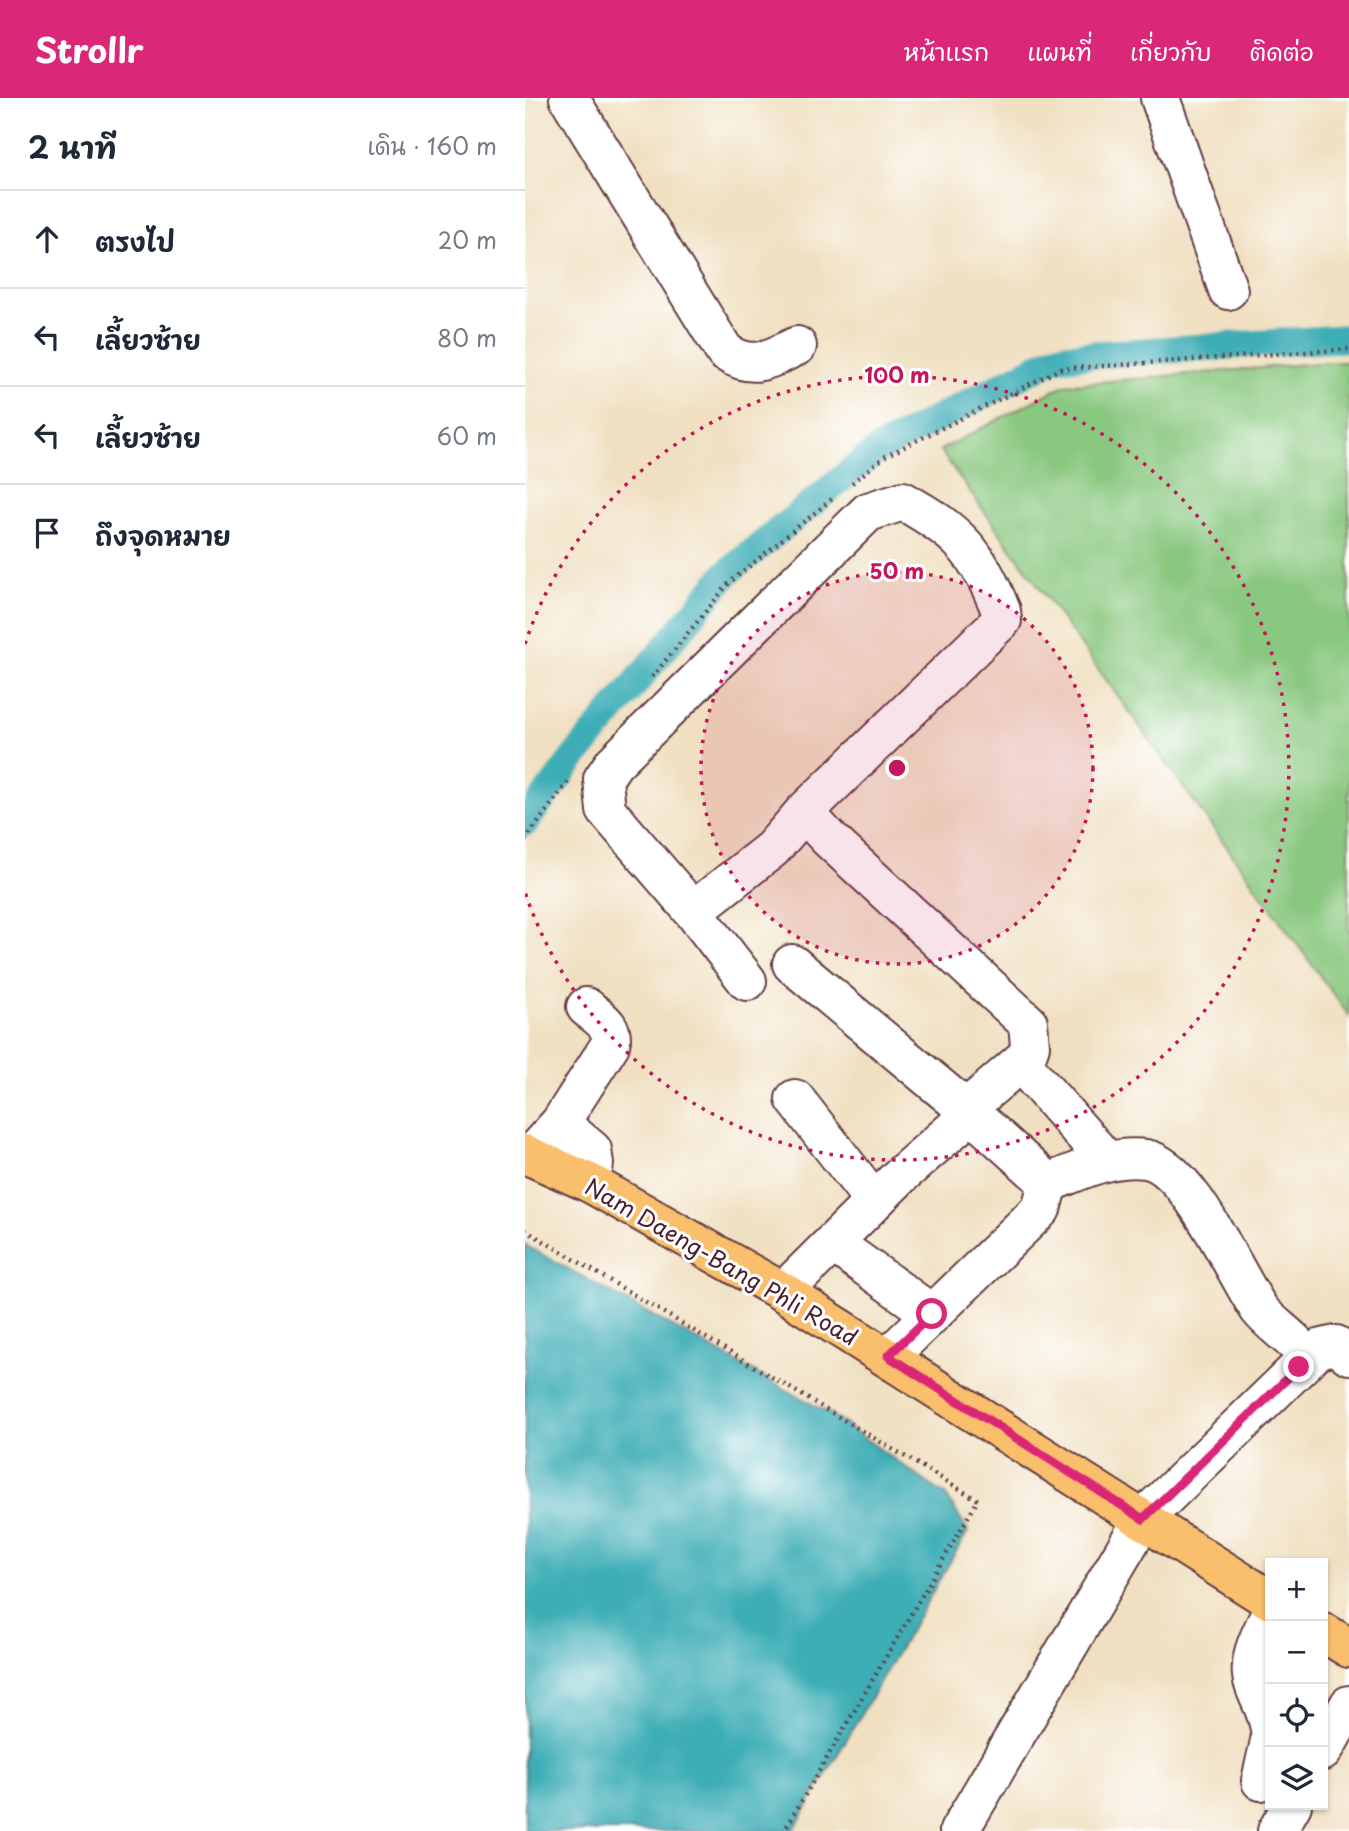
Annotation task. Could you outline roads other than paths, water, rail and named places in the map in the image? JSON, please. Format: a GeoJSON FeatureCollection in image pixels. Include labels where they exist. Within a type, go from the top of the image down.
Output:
{"type":"FeatureCollection","features":[{"type":"Feature","properties":{"kind":"main road","name":"Nam Daeng-Bang Phli Road"},"geometry":{"type":"LineString","coordinates":[[528,1155],[590,1184],[783,1292],[1265,1597]]}},
{"type":"Feature","properties":{"kind":"main road"},"geometry":{"type":"LineString","coordinates":[[1328,1635],[1349,1648]]}},
{"type":"Feature","properties":{"kind":"street"},"geometry":{"type":"LineString","coordinates":[[569,98],[725,352],[741,362],[762,362],[797,346]]}},
{"type":"Feature","properties":{"kind":"street"},"geometry":{"type":"LineString","coordinates":[[1160,98],[1228,290]]}},
{"type":"Feature","properties":{"kind":"street"},"geometry":{"type":"LineString","coordinates":[[693,911],[772,849],[804,812],[1002,620],[1001,611],[980,562],[962,540],[903,501],[868,512],[614,763],[603,779],[606,810],[693,911],[747,981]]}},
{"type":"Feature","properties":{"kind":"street"},"geometry":{"type":"LineString","coordinates":[[783,1292],[874,1201],[956,1127],[966,1109],[1020,1062],[1030,1046],[1028,1023],[828,838],[804,812]]}},
{"type":"Feature","properties":{"kind":"street"},"geometry":{"type":"LineString","coordinates":[[792,964],[966,1109],[1048,1183]]}},
{"type":"Feature","properties":{"kind":"street"},"geometry":{"type":"LineString","coordinates":[[528,1155],[560,1123],[610,1045],[613,1035],[610,1028],[586,1007]]}},
{"type":"Feature","properties":{"kind":"street"},"geometry":{"type":"LineString","coordinates":[[1020,1062],[1107,1161]]}},
{"type":"Feature","properties":{"kind":"street"},"geometry":{"type":"LineString","coordinates":[[795,1099],[874,1201]]}},
{"type":"Feature","properties":{"kind":"street"},"geometry":{"type":"LineString","coordinates":[[560,1123],[592,1150],[594,1164],[590,1184]]}},
{"type":"Feature","properties":{"kind":"street"},"geometry":{"type":"LineString","coordinates":[[1048,1183],[1107,1161],[1128,1158],[1160,1163],[1196,1202],[1262,1312],[1294,1342]]}},
{"type":"Feature","properties":{"kind":"street"},"geometry":{"type":"LineString","coordinates":[[888,1356],[1041,1209],[1048,1183]]}},
{"type":"Feature","properties":{"kind":"street"},"geometry":{"type":"LineString","coordinates":[[832,1242],[932,1314]]}},
{"type":"Feature","properties":{"kind":"street"},"geometry":{"type":"LineString","coordinates":[[959,1831],[1143,1519],[1318,1349],[1336,1345],[1349,1355]]}},
{"type":"Feature","properties":{"kind":"street"},"geometry":{"type":"LineString","coordinates":[[1265,1716],[1253,1681],[1252,1664],[1256,1644],[1267,1621]]}},
{"type":"Feature","properties":{"kind":"street"},"geometry":{"type":"LineString","coordinates":[[1325,1747],[1349,1705]]}},
{"type":"Feature","properties":{"kind":"street"},"geometry":{"type":"LineString","coordinates":[[1261,1781],[1269,1747]]}},
{"type":"Feature","properties":{"kind":"street"},"geometry":{"type":"LineString","coordinates":[[1277,1831],[1289,1810]]}},
{"type":"Feature","properties":{"kind":"water"},"geometry":{"type":"Polygon","coordinates":[[[525,1245],[832,1415],[946,1496],[968,1531],[793,1831],[525,1831],[525,1245]]]}},
{"type":"Feature","properties":{"kind":"waterway"},"geometry":{"type":"LineString","coordinates":[[525,823],[572,760],[727,573],[877,450],[1057,357],[1349,338]]}}]}
